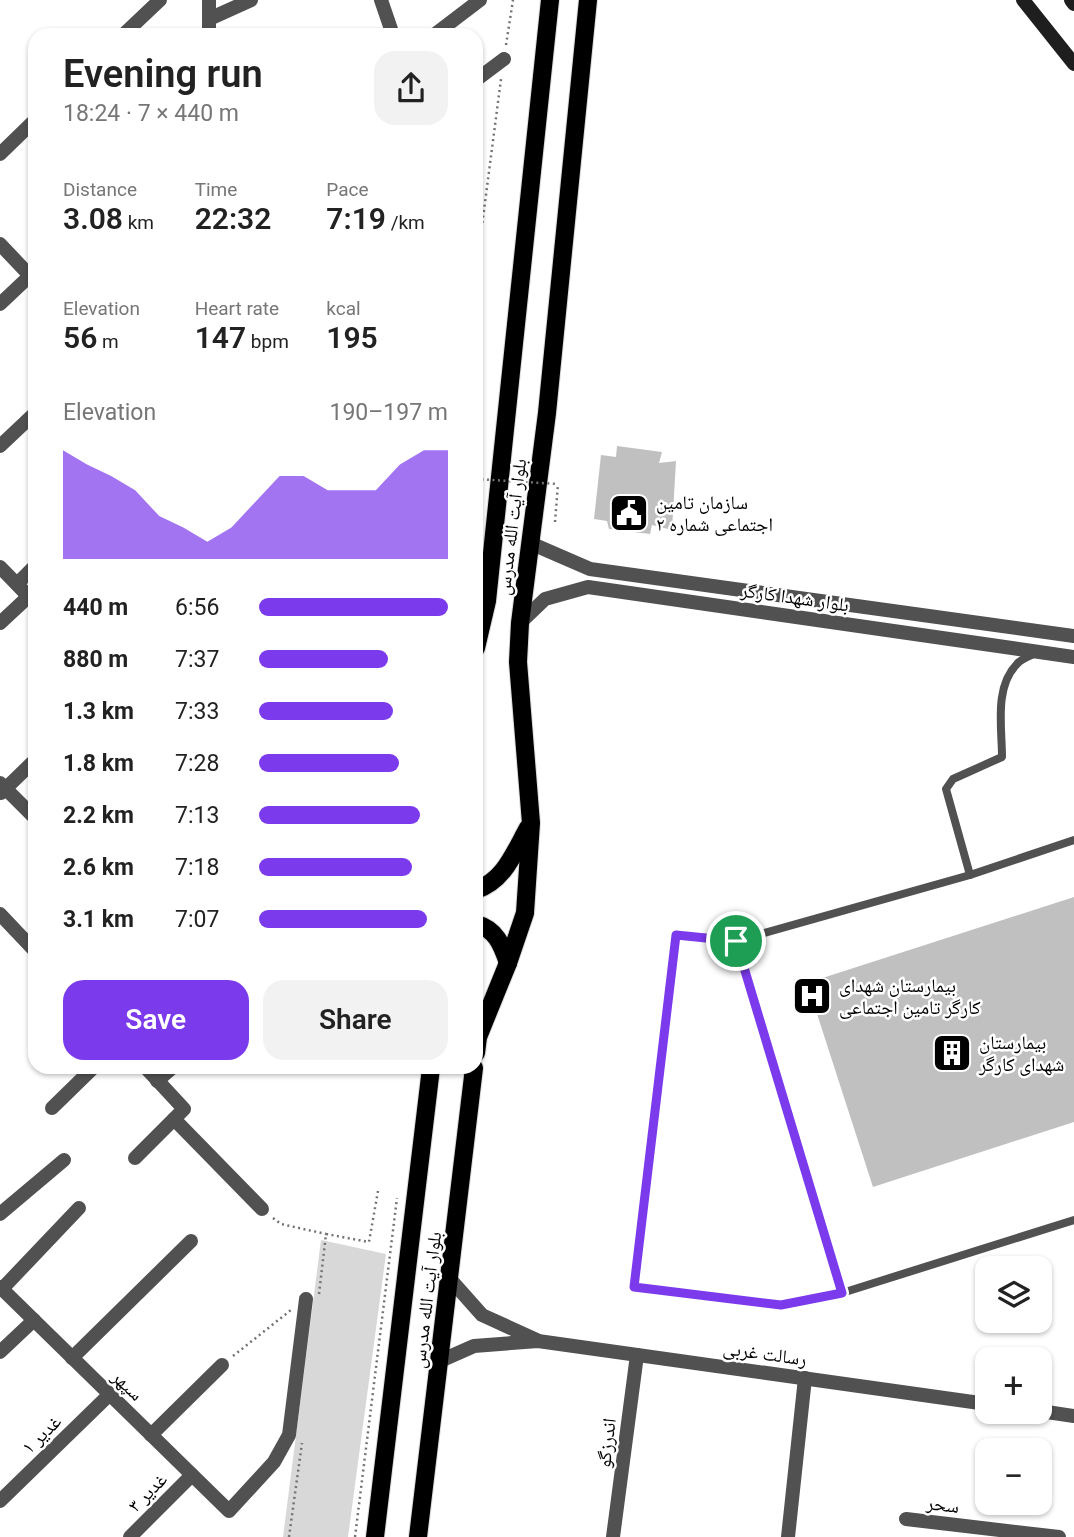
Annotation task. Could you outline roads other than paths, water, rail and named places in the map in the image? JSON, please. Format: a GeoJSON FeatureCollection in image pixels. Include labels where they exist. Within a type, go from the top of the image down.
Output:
{"type":"FeatureCollection","features":[{"type":"Feature","properties":{"kind":"main road","name":"بلوار آیت الله مدرس"},"geometry":{"type":"LineString","coordinates":[[483,618],[487,601],[550,0]]}},
{"type":"Feature","properties":{"kind":"main road","name":"بلوار آیت الله مدرس"},"geometry":{"type":"LineString","coordinates":[[483,1025],[525,913],[531,823],[518,662],[520,623],[547,413],[588,0]]}},
{"type":"Feature","properties":{"kind":"main road"},"geometry":{"type":"LineString","coordinates":[[1023,0],[1074,64]]}},
{"type":"Feature","properties":{"kind":"main road"},"geometry":{"type":"LineString","coordinates":[[1071,0],[1074,4]]}},
{"type":"Feature","properties":{"kind":"main road"},"geometry":{"type":"LineString","coordinates":[[483,888],[491,885],[506,867],[531,823]]}},
{"type":"Feature","properties":{"kind":"main road"},"geometry":{"type":"LineString","coordinates":[[483,926],[501,941],[508,963]]}},
{"type":"Feature","properties":{"kind":"main road","name":"بلوار آیت الله مدرس"},"geometry":{"type":"LineString","coordinates":[[375,1537],[429,1074]]}},
{"type":"Feature","properties":{"kind":"main road","name":"بلوار آیت الله مدرس"},"geometry":{"type":"LineString","coordinates":[[418,1537],[473,1074]]}},
{"type":"Feature","properties":{"kind":"street"},"geometry":{"type":"LineString","coordinates":[[130,28],[160,0]]}},
{"type":"Feature","properties":{"kind":"street"},"geometry":{"type":"LineString","coordinates":[[209,0],[209,28]]}},
{"type":"Feature","properties":{"kind":"street"},"geometry":{"type":"LineString","coordinates":[[209,19],[251,0]]}},
{"type":"Feature","properties":{"kind":"street"},"geometry":{"type":"LineString","coordinates":[[381,0],[391,28]]}},
{"type":"Feature","properties":{"kind":"street"},"geometry":{"type":"LineString","coordinates":[[443,28],[480,0]]}},
{"type":"Feature","properties":{"kind":"street"},"geometry":{"type":"LineString","coordinates":[[483,75],[504,59]]}},
{"type":"Feature","properties":{"kind":"street"},"geometry":{"type":"LineString","coordinates":[[0,154],[28,127]]}},
{"type":"Feature","properties":{"kind":"street"},"geometry":{"type":"LineString","coordinates":[[0,244],[28,271]]}},
{"type":"Feature","properties":{"kind":"street"},"geometry":{"type":"LineString","coordinates":[[0,304],[28,280]]}},
{"type":"Feature","properties":{"kind":"street"},"geometry":{"type":"LineString","coordinates":[[0,446],[28,420]]}},
{"type":"Feature","properties":{"kind":"street","name":"بلوار شهدا کارگر"},"geometry":{"type":"LineString","coordinates":[[530,543],[590,569],[1074,636]]}},
{"type":"Feature","properties":{"kind":"street"},"geometry":{"type":"LineString","coordinates":[[0,567],[28,596]]}},
{"type":"Feature","properties":{"kind":"street"},"geometry":{"type":"LineString","coordinates":[[17,584],[28,573]]}},
{"type":"Feature","properties":{"kind":"street","name":"بلوار شهدا کارگر"},"geometry":{"type":"LineString","coordinates":[[520,623],[545,599],[588,587],[1074,657]]}},
{"type":"Feature","properties":{"kind":"street"},"geometry":{"type":"LineString","coordinates":[[0,623],[28,603]]}},
{"type":"Feature","properties":{"kind":"street"},"geometry":{"type":"LineString","coordinates":[[28,766],[2,788],[28,812]]}},
{"type":"Feature","properties":{"kind":"street"},"geometry":{"type":"LineString","coordinates":[[0,914],[28,944]]}},
{"type":"Feature","properties":{"kind":"street"},"geometry":{"type":"LineString","coordinates":[[52,1108],[87,1074]]}},
{"type":"Feature","properties":{"kind":"street"},"geometry":{"type":"LineString","coordinates":[[135,1157],[184,1110],[151,1074]]}},
{"type":"Feature","properties":{"kind":"street"},"geometry":{"type":"LineString","coordinates":[[157,1081],[165,1074]]}},
{"type":"Feature","properties":{"kind":"street"},"geometry":{"type":"LineString","coordinates":[[174,1119],[262,1209]]}},
{"type":"Feature","properties":{"kind":"street"},"geometry":{"type":"LineString","coordinates":[[0,1214],[64,1160]]}},
{"type":"Feature","properties":{"kind":"street"},"geometry":{"type":"LineString","coordinates":[[1,1288],[79,1208]]}},
{"type":"Feature","properties":{"kind":"street"},"geometry":{"type":"LineString","coordinates":[[72,1358],[191,1241]]}},
{"type":"Feature","properties":{"kind":"street","name":"رسالت غربی"},"geometry":{"type":"LineString","coordinates":[[450,1279],[482,1315],[538,1340]]}},
{"type":"Feature","properties":{"kind":"street","name":"سپهر"},"geometry":{"type":"LineString","coordinates":[[1,1288],[229,1511],[274,1462],[289,1435],[312,1302]]}},
{"type":"Feature","properties":{"kind":"street"},"geometry":{"type":"LineString","coordinates":[[0,1352],[34,1320]]}},
{"type":"Feature","properties":{"kind":"street","name":"رسالت غربی"},"geometry":{"type":"LineString","coordinates":[[440,1361],[474,1346],[538,1340],[975,1402]]}},
{"type":"Feature","properties":{"kind":"street","name":"اندرزگو"},"geometry":{"type":"LineString","coordinates":[[613,1537],[637,1355]]}},
{"type":"Feature","properties":{"kind":"street"},"geometry":{"type":"LineString","coordinates":[[151,1435],[222,1364]]}},
{"type":"Feature","properties":{"kind":"street"},"geometry":{"type":"LineString","coordinates":[[788,1537],[805,1378]]}},
{"type":"Feature","properties":{"kind":"street","name":"غدیر ۱"},"geometry":{"type":"LineString","coordinates":[[0,1501],[110,1394]]}},
{"type":"Feature","properties":{"kind":"street"},"geometry":{"type":"LineString","coordinates":[[1052,1413],[1074,1416]]}},
{"type":"Feature","properties":{"kind":"street","name":"غدیر ۳"},"geometry":{"type":"LineString","coordinates":[[130,1537],[192,1475]]}},
{"type":"Feature","properties":{"kind":"street","name":"سحر"},"geometry":{"type":"LineString","coordinates":[[906,1518],[1059,1537]]}},
{"type":"Feature","properties":{"kind":"lane"},"geometry":{"type":"LineString","coordinates":[[970,876],[946,789],[953,779],[1002,757],[1002,700],[1006,680],[1017,663],[1038,652]]}},
{"type":"Feature","properties":{"kind":"lane"},"geometry":{"type":"LineString","coordinates":[[1074,841],[970,876],[736,941],[676,935],[634,1287],[781,1305],[842,1293],[1074,1220]]}},
{"type":"Feature","properties":{"kind":"lane"},"geometry":{"type":"LineString","coordinates":[[736,941],[842,1293]]}},
{"type":"Feature","properties":{"kind":"place","name":"سازمان تامین اجتماعی شماره ۲"},"geometry":{"type":"Point","coordinates":[629,513]}},
{"type":"Feature","properties":{"kind":"place","name":"بیمارستان شهدای کارگر تامین اجتماعی"},"geometry":{"type":"Point","coordinates":[812,996]}},
{"type":"Feature","properties":{"kind":"place","name":"بیمارستان شهدای کارگر"},"geometry":{"type":"Point","coordinates":[952,1053]}}]}
